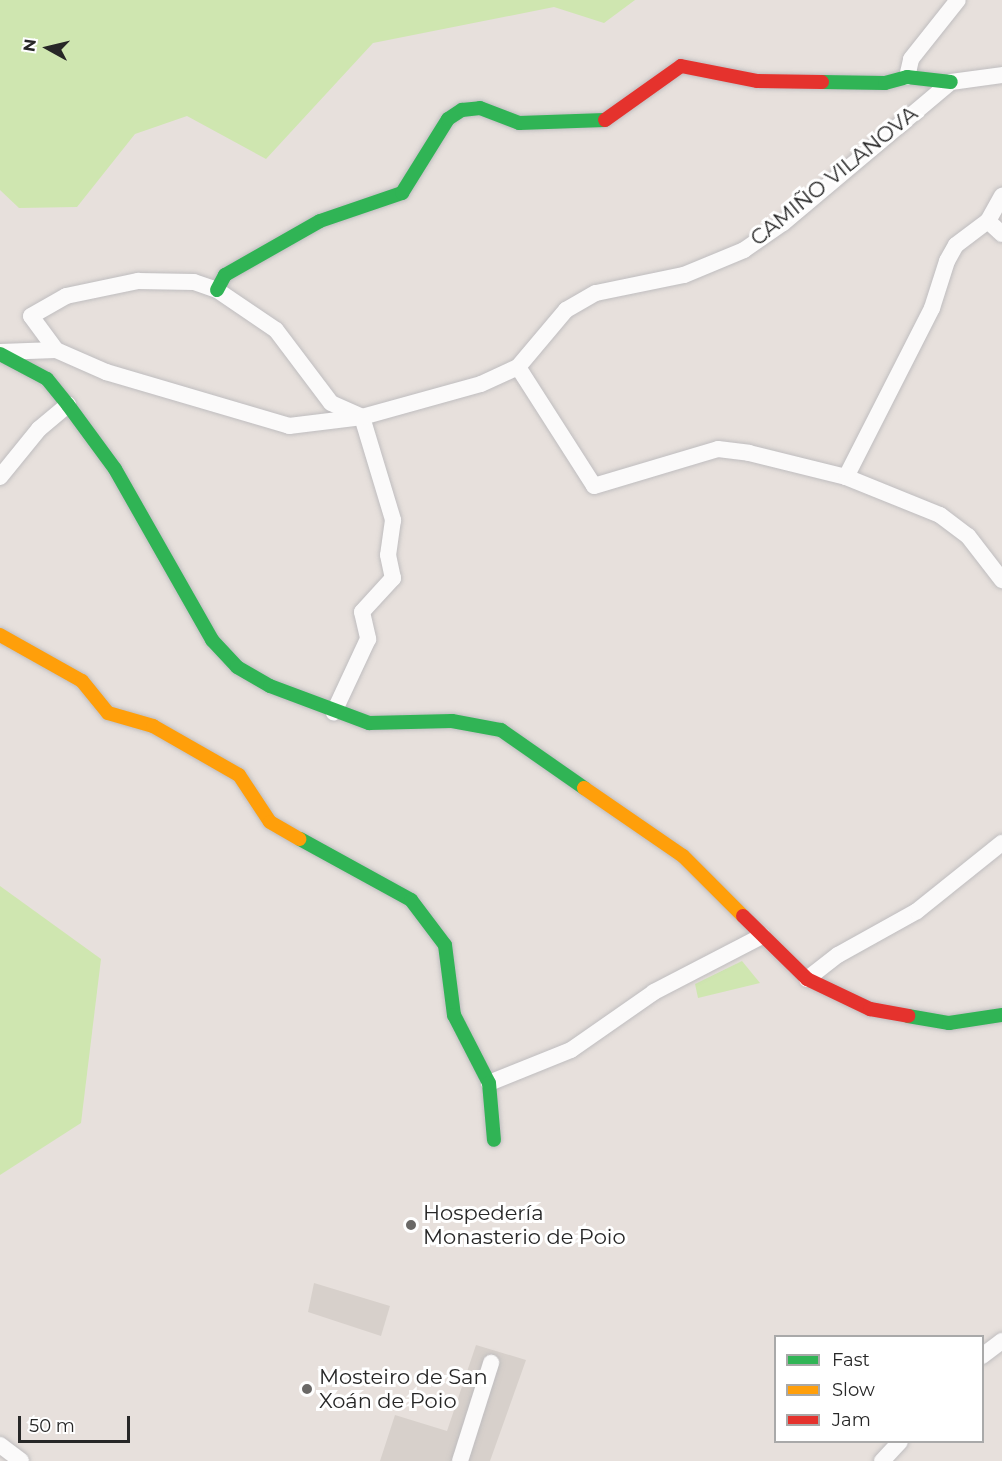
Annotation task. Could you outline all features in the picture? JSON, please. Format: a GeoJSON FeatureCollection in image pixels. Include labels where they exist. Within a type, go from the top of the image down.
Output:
{"type":"FeatureCollection","features":[{"type":"Feature","properties":{"kind":"street"},"geometry":{"type":"LineString","coordinates":[[907,77],[911,59],[958,0]]}},
{"type":"Feature","properties":{"kind":"street"},"geometry":{"type":"LineString","coordinates":[[217,290],[239,265],[320,221],[402,193],[448,119],[462,110],[480,108],[519,123],[596,123],[612,117],[681,66],[757,81],[885,83],[907,77],[951,82],[1002,75]]}},
{"type":"Feature","properties":{"kind":"street","name":"CAMIÑO VILANOVA"},"geometry":{"type":"LineString","coordinates":[[518,367],[546,329],[596,293],[684,275],[744,250],[951,82]]}},
{"type":"Feature","properties":{"kind":"street"},"geometry":{"type":"LineString","coordinates":[[846,477],[932,308],[947,261],[956,245],[988,221],[1002,196]]}},
{"type":"Feature","properties":{"kind":"street"},"geometry":{"type":"LineString","coordinates":[[988,221],[1002,234]]}},
{"type":"Feature","properties":{"kind":"street"},"geometry":{"type":"LineString","coordinates":[[56,350],[31,316],[66,296],[167,279],[217,290],[238,309],[276,330],[332,404],[362,417],[393,520],[388,555],[393,578],[362,612],[368,639],[334,712]]}},
{"type":"Feature","properties":{"kind":"street"},"geometry":{"type":"LineString","coordinates":[[0,353],[56,350],[106,372],[289,426],[362,417],[481,384],[518,367],[594,486],[718,449],[846,477],[940,515],[968,536],[1002,580]]}},
{"type":"Feature","properties":{"kind":"street"},"geometry":{"type":"LineString","coordinates":[[0,353],[47,380],[68,405],[115,469],[212,640],[237,667],[334,712],[369,723],[481,724],[523,741],[682,856],[807,979],[870,1009],[948,1023],[1002,1015]]}},
{"type":"Feature","properties":{"kind":"street"},"geometry":{"type":"LineString","coordinates":[[0,477],[39,429],[68,405]]}},
{"type":"Feature","properties":{"kind":"street"},"geometry":{"type":"LineString","coordinates":[[0,635],[82,681],[108,713],[153,726],[239,775],[270,822],[411,900],[446,945],[454,1015],[489,1083],[494,1140]]}},
{"type":"Feature","properties":{"kind":"street"},"geometry":{"type":"LineString","coordinates":[[807,979],[838,955],[917,910],[1002,843]]}},
{"type":"Feature","properties":{"kind":"street"},"geometry":{"type":"LineString","coordinates":[[489,1083],[571,1050],[654,992],[762,936]]}},
{"type":"Feature","properties":{"kind":"street"},"geometry":{"type":"LineString","coordinates":[[984,1354],[1002,1341]]}},
{"type":"Feature","properties":{"kind":"street"},"geometry":{"type":"LineString","coordinates":[[460,1461],[491,1363]]}},
{"type":"Feature","properties":{"kind":"street"},"geometry":{"type":"LineString","coordinates":[[882,1461],[899,1443]]}},
{"type":"Feature","properties":{"kind":"street"},"geometry":{"type":"LineString","coordinates":[[0,1445],[21,1461]]}},
{"type":"Feature","properties":{"kind":"green space"},"geometry":{"type":"Polygon","coordinates":[[[0,0],[635,0],[604,23],[554,7],[373,43],[266,159],[187,116],[135,134],[77,207],[19,208],[0,190],[0,0]]]}},
{"type":"Feature","properties":{"kind":"green space"},"geometry":{"type":"Polygon","coordinates":[[[0,886],[101,959],[81,1123],[0,1175],[0,886]]]}},
{"type":"Feature","properties":{"kind":"green space"},"geometry":{"type":"Polygon","coordinates":[[[742,961],[760,983],[698,998],[695,984],[742,961]]]}},
{"type":"Feature","properties":{"kind":"shaded area"},"geometry":{"type":"Polygon","coordinates":[[[314,1283],[390,1306],[381,1336],[308,1312],[314,1283]]]}},
{"type":"Feature","properties":{"kind":"shaded area"},"geometry":{"type":"Polygon","coordinates":[[[476,1345],[526,1360],[490,1461],[380,1461],[395,1415],[447,1431],[476,1345]]]}},
{"type":"Feature","properties":{"kind":"traffic: fast"},"geometry":{"type":"LineString","coordinates":[[822,82],[885,83],[907,77],[951,82]]}},
{"type":"Feature","properties":{"kind":"traffic: fast"},"geometry":{"type":"LineString","coordinates":[[217,290],[225,275],[320,221],[402,193],[448,119],[462,110],[480,108],[519,123],[605,120]]}},
{"type":"Feature","properties":{"kind":"traffic: fast"},"geometry":{"type":"LineString","coordinates":[[0,354],[47,379],[68,405],[115,469],[212,640],[237,667],[270,686],[369,723],[452,721],[501,730],[584,788]]}},
{"type":"Feature","properties":{"kind":"traffic: fast"},"geometry":{"type":"LineString","coordinates":[[300,839],[411,900],[445,945],[454,1015],[489,1083],[494,1140]]}},
{"type":"Feature","properties":{"kind":"traffic: fast"},"geometry":{"type":"LineString","coordinates":[[908,1016],[949,1023],[1002,1015]]}},
{"type":"Feature","properties":{"kind":"traffic: slow"},"geometry":{"type":"LineString","coordinates":[[0,635],[82,681],[108,713],[153,726],[239,775],[270,822],[300,839]]}},
{"type":"Feature","properties":{"kind":"traffic: slow"},"geometry":{"type":"LineString","coordinates":[[584,788],[683,856],[743,916]]}},
{"type":"Feature","properties":{"kind":"traffic: jam"},"geometry":{"type":"LineString","coordinates":[[605,120],[681,66],[757,81],[822,82]]}},
{"type":"Feature","properties":{"kind":"traffic: jam"},"geometry":{"type":"LineString","coordinates":[[743,916],[807,979],[870,1009],[908,1016]]}},
{"type":"Feature","properties":{"kind":"place","name":"Hospedería Monasterio de Poio"},"geometry":{"type":"Point","coordinates":[411,1225]}},
{"type":"Feature","properties":{"kind":"place","name":"Mosteiro de San Xoán de Poio"},"geometry":{"type":"Point","coordinates":[307,1389]}}]}
